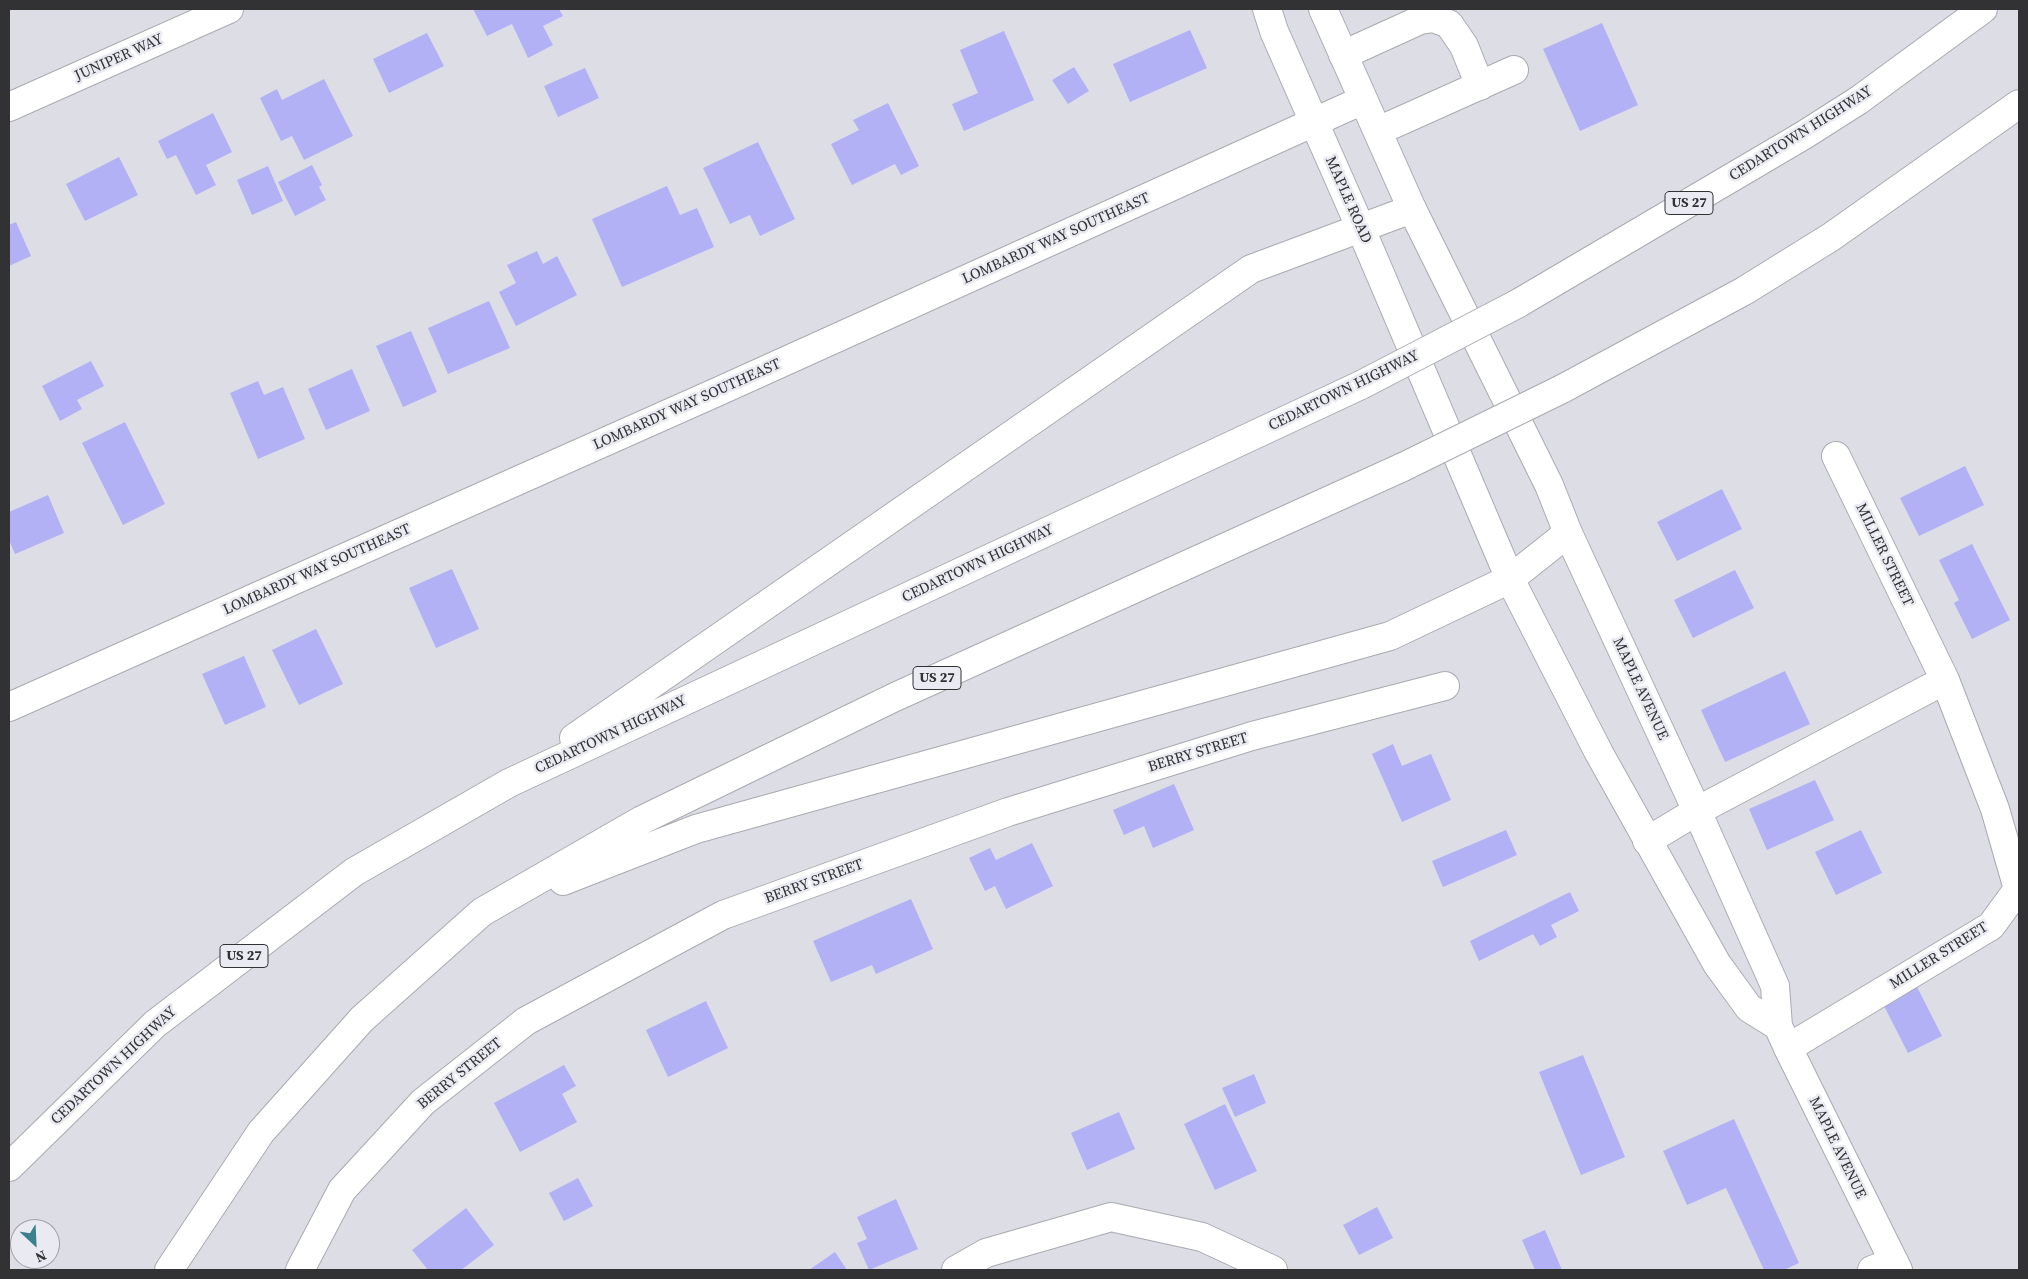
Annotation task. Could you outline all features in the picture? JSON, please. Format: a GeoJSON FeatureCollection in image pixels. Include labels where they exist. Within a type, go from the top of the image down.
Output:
{"type":"FeatureCollection","features":[{"type":"Feature","properties":{"kind":"main road","name":"JUNIPER WAY"},"geometry":{"type":"LineString","coordinates":[[9,107],[229,9]]}},
{"type":"Feature","properties":{"kind":"main road","name":"MAPLE ROAD"},"geometry":{"type":"LineString","coordinates":[[1267,9],[1274,32],[1361,229],[1510,579]]}},
{"type":"Feature","properties":{"kind":"main road"},"geometry":{"type":"LineString","coordinates":[[509,783],[1252,270],[1412,209],[1323,9]]}},
{"type":"Feature","properties":{"kind":"main road","name":"CEDARTOWN HIGHWAY"},"geometry":{"type":"LineString","coordinates":[[9,1167],[156,1024],[354,872],[509,783],[1361,385],[1517,304],[1804,135],[1859,100],[1984,9]]}},
{"type":"Feature","properties":{"kind":"main road"},"geometry":{"type":"LineString","coordinates":[[1343,55],[1420,20],[1433,18],[1449,24],[1454,31],[1464,46],[1480,86]]}},
{"type":"Feature","properties":{"kind":"main road"},"geometry":{"type":"LineString","coordinates":[[1378,131],[1514,70]]}},
{"type":"Feature","properties":{"kind":"main road","name":"LOMBARDY WAY SOUTHEAST"},"geometry":{"type":"LineString","coordinates":[[9,707],[717,392],[1363,100]]}},
{"type":"Feature","properties":{"kind":"main road","name":"US 27"},"geometry":{"type":"LineString","coordinates":[[169,1270],[261,1132],[362,1019],[482,912],[659,811],[895,698],[1403,467],[1562,389],[1744,291],[1832,237],[2019,104]]}},
{"type":"Feature","properties":{"kind":"main road","name":"MAPLE AVENUE"},"geometry":{"type":"LineString","coordinates":[[1412,209],[1549,485],[1568,534],[1697,811],[1775,986],[1783,1037],[1888,1268]]}},
{"type":"Feature","properties":{"kind":"main road","name":"MILLER STREET"},"geometry":{"type":"LineString","coordinates":[[1783,1037],[1991,926],[2018,889],[1995,809],[1945,680],[1836,456]]}},
{"type":"Feature","properties":{"kind":"main road"},"geometry":{"type":"LineString","coordinates":[[482,912],[696,829],[1390,636],[1510,579],[1568,534]]}},
{"type":"Feature","properties":{"kind":"main road"},"geometry":{"type":"LineString","coordinates":[[1510,579],[1599,753],[1718,964],[1749,1008],[1783,1037]]}},
{"type":"Feature","properties":{"kind":"main road"},"geometry":{"type":"LineString","coordinates":[[1647,841],[1697,811],[1945,680]]}},
{"type":"Feature","properties":{"kind":"main road","name":"BERRY STREET"},"geometry":{"type":"LineString","coordinates":[[300,1270],[342,1190],[424,1102],[526,1021],[723,915],[1008,812],[1252,736],[1445,686]]}},
{"type":"Feature","properties":{"kind":"main road"},"geometry":{"type":"LineString","coordinates":[[956,1270],[986,1253],[1111,1217],[1202,1237],[1273,1270]]}},
{"type":"Feature","properties":{"kind":"building"},"geometry":{"type":"Polygon","coordinates":[[[473,9],[559,9],[563,16],[543,26],[553,45],[528,58],[512,24],[487,36],[473,9]]]}},
{"type":"Feature","properties":{"kind":"building"},"geometry":{"type":"Polygon","coordinates":[[[1602,23],[1638,105],[1580,131],[1543,49],[1602,23]]]}},
{"type":"Feature","properties":{"kind":"building"},"geometry":{"type":"Polygon","coordinates":[[[1190,30],[1207,68],[1130,102],[1113,64],[1190,30]]]}},
{"type":"Feature","properties":{"kind":"building"},"geometry":{"type":"Polygon","coordinates":[[[1004,31],[1034,100],[964,131],[952,104],[978,93],[960,50],[1004,31]]]}},
{"type":"Feature","properties":{"kind":"building"},"geometry":{"type":"Polygon","coordinates":[[[427,33],[444,66],[389,93],[373,59],[427,33]]]}},
{"type":"Feature","properties":{"kind":"building"},"geometry":{"type":"Polygon","coordinates":[[[1074,67],[1089,91],[1068,104],[1052,80],[1074,67]]]}},
{"type":"Feature","properties":{"kind":"building"},"geometry":{"type":"Polygon","coordinates":[[[585,68],[599,98],[558,117],[544,86],[585,68]]]}},
{"type":"Feature","properties":{"kind":"building"},"geometry":{"type":"Polygon","coordinates":[[[324,79],[353,136],[304,160],[292,136],[281,141],[260,98],[277,89],[282,100],[324,79]]]}},
{"type":"Feature","properties":{"kind":"building"},"geometry":{"type":"Polygon","coordinates":[[[888,103],[919,166],[901,175],[895,164],[852,185],[831,144],[859,130],[853,120],[888,103]]]}},
{"type":"Feature","properties":{"kind":"building"},"geometry":{"type":"Polygon","coordinates":[[[213,113],[232,152],[206,165],[216,185],[196,195],[176,155],[167,159],[158,141],[213,113]]]}},
{"type":"Feature","properties":{"kind":"building"},"geometry":{"type":"Polygon","coordinates":[[[758,142],[795,219],[760,236],[750,215],[730,224],[703,168],[758,142]]]}},
{"type":"Feature","properties":{"kind":"building"},"geometry":{"type":"Polygon","coordinates":[[[119,157],[138,195],[85,221],[66,184],[119,157]]]}},
{"type":"Feature","properties":{"kind":"building"},"geometry":{"type":"Polygon","coordinates":[[[312,165],[322,185],[319,187],[326,200],[295,216],[278,182],[312,165]]]}},
{"type":"Feature","properties":{"kind":"building"},"geometry":{"type":"Polygon","coordinates":[[[268,166],[283,201],[252,215],[237,180],[268,166]]]}},
{"type":"Feature","properties":{"kind":"building"},"geometry":{"type":"Polygon","coordinates":[[[667,186],[680,215],[697,208],[714,247],[622,287],[592,219],[667,186]]]}},
{"type":"Feature","properties":{"kind":"building"},"geometry":{"type":"Polygon","coordinates":[[[16,222],[31,256],[9,266],[9,225],[16,222]]]}},
{"type":"Feature","properties":{"kind":"building"},"geometry":{"type":"Polygon","coordinates":[[[537,251],[543,264],[557,256],[577,295],[516,326],[499,292],[516,283],[507,265],[537,251]]]}},
{"type":"Feature","properties":{"kind":"building"},"geometry":{"type":"Polygon","coordinates":[[[489,301],[510,348],[448,374],[428,328],[489,301]]]}},
{"type":"Feature","properties":{"kind":"building"},"geometry":{"type":"Polygon","coordinates":[[[411,331],[437,392],[403,407],[376,346],[411,331]]]}},
{"type":"Feature","properties":{"kind":"building"},"geometry":{"type":"Polygon","coordinates":[[[91,361],[104,386],[77,400],[82,409],[60,421],[42,386],[91,361]]]}},
{"type":"Feature","properties":{"kind":"building"},"geometry":{"type":"Polygon","coordinates":[[[352,369],[370,411],[326,430],[308,389],[352,369]]]}},
{"type":"Feature","properties":{"kind":"building"},"geometry":{"type":"Polygon","coordinates":[[[258,381],[264,395],[283,387],[305,439],[258,459],[230,393],[258,381]]]}},
{"type":"Feature","properties":{"kind":"building"},"geometry":{"type":"Polygon","coordinates":[[[125,422],[165,504],[123,525],[82,443],[125,422]]]}},
{"type":"Feature","properties":{"kind":"building"},"geometry":{"type":"Polygon","coordinates":[[[1965,466],[1984,505],[1919,536],[1900,498],[1965,466]]]}},
{"type":"Feature","properties":{"kind":"building"},"geometry":{"type":"Polygon","coordinates":[[[1722,489],[1742,529],[1677,561],[1657,522],[1722,489]]]}},
{"type":"Feature","properties":{"kind":"building"},"geometry":{"type":"Polygon","coordinates":[[[48,495],[64,533],[15,554],[9,540],[9,512],[48,495]]]}},
{"type":"Feature","properties":{"kind":"building"},"geometry":{"type":"Polygon","coordinates":[[[1972,544],[2010,620],[1972,639],[1954,603],[1959,600],[1939,560],[1972,544]]]}},
{"type":"Feature","properties":{"kind":"building"},"geometry":{"type":"Polygon","coordinates":[[[452,569],[479,629],[436,648],[409,588],[452,569]]]}},
{"type":"Feature","properties":{"kind":"building"},"geometry":{"type":"Polygon","coordinates":[[[1735,570],[1754,608],[1693,638],[1674,600],[1735,570]]]}},
{"type":"Feature","properties":{"kind":"building"},"geometry":{"type":"Polygon","coordinates":[[[316,629],[343,684],[299,705],[272,650],[316,629]]]}},
{"type":"Feature","properties":{"kind":"building"},"geometry":{"type":"Polygon","coordinates":[[[244,656],[266,707],[225,725],[202,674],[244,656]]]}},
{"type":"Feature","properties":{"kind":"building"},"geometry":{"type":"Polygon","coordinates":[[[1785,671],[1810,724],[1725,762],[1701,710],[1785,671]]]}},
{"type":"Feature","properties":{"kind":"building"},"geometry":{"type":"Polygon","coordinates":[[[1393,744],[1402,766],[1431,754],[1451,800],[1402,822],[1372,754],[1393,744]]]}},
{"type":"Feature","properties":{"kind":"building"},"geometry":{"type":"Polygon","coordinates":[[[1815,780],[1834,820],[1767,850],[1749,809],[1815,780]]]}},
{"type":"Feature","properties":{"kind":"building"},"geometry":{"type":"Polygon","coordinates":[[[1174,784],[1194,830],[1153,848],[1144,826],[1124,835],[1113,810],[1174,784]]]}},
{"type":"Feature","properties":{"kind":"building"},"geometry":{"type":"Polygon","coordinates":[[[1506,830],[1517,855],[1443,887],[1432,861],[1506,830]]]}},
{"type":"Feature","properties":{"kind":"building"},"geometry":{"type":"Polygon","coordinates":[[[1861,830],[1882,873],[1836,895],[1815,852],[1861,830]]]}},
{"type":"Feature","properties":{"kind":"building"},"geometry":{"type":"Polygon","coordinates":[[[1032,843],[1053,886],[1006,909],[995,886],[985,891],[969,858],[990,848],[996,860],[1032,843]]]}},
{"type":"Feature","properties":{"kind":"building"},"geometry":{"type":"Polygon","coordinates":[[[1570,892],[1579,911],[1551,925],[1557,937],[1540,946],[1533,934],[1479,961],[1470,941],[1570,892]]]}},
{"type":"Feature","properties":{"kind":"building"},"geometry":{"type":"Polygon","coordinates":[[[911,899],[933,949],[876,974],[872,965],[831,982],[813,941],[911,899]]]}},
{"type":"Feature","properties":{"kind":"building"},"geometry":{"type":"Polygon","coordinates":[[[1915,983],[1942,1036],[1908,1053],[1881,1000],[1915,983]]]}},
{"type":"Feature","properties":{"kind":"building"},"geometry":{"type":"Polygon","coordinates":[[[706,1001],[728,1048],[668,1077],[646,1030],[706,1001]]]}},
{"type":"Feature","properties":{"kind":"building"},"geometry":{"type":"Polygon","coordinates":[[[1583,1055],[1625,1157],[1581,1175],[1539,1072],[1583,1055]]]}},
{"type":"Feature","properties":{"kind":"building"},"geometry":{"type":"Polygon","coordinates":[[[564,1065],[576,1086],[562,1094],[577,1122],[520,1152],[494,1103],[564,1065]]]}},
{"type":"Feature","properties":{"kind":"building"},"geometry":{"type":"Polygon","coordinates":[[[1254,1074],[1266,1103],[1235,1117],[1222,1088],[1254,1074]]]}},
{"type":"Feature","properties":{"kind":"building"},"geometry":{"type":"Polygon","coordinates":[[[1225,1104],[1257,1171],[1215,1190],[1184,1124],[1225,1104]]]}},
{"type":"Feature","properties":{"kind":"building"},"geometry":{"type":"Polygon","coordinates":[[[1119,1112],[1135,1149],[1087,1170],[1071,1133],[1119,1112]]]}},
{"type":"Feature","properties":{"kind":"building"},"geometry":{"type":"Polygon","coordinates":[[[1734,1119],[1799,1263],[1784,1270],[1764,1270],[1726,1188],[1687,1205],[1663,1151],[1734,1119]]]}},
{"type":"Feature","properties":{"kind":"building"},"geometry":{"type":"Polygon","coordinates":[[[578,1178],[593,1206],[564,1221],[549,1193],[578,1178]]]}},
{"type":"Feature","properties":{"kind":"building"},"geometry":{"type":"Polygon","coordinates":[[[896,1199],[918,1249],[869,1270],[857,1243],[867,1239],[857,1217],[896,1199]]]}},
{"type":"Feature","properties":{"kind":"building"},"geometry":{"type":"Polygon","coordinates":[[[1377,1207],[1393,1238],[1359,1255],[1343,1225],[1377,1207]]]}},
{"type":"Feature","properties":{"kind":"building"},"geometry":{"type":"Polygon","coordinates":[[[466,1208],[494,1245],[461,1270],[428,1270],[412,1250],[466,1208]]]}},
{"type":"Feature","properties":{"kind":"building"},"geometry":{"type":"Polygon","coordinates":[[[1545,1230],[1562,1270],[1535,1270],[1522,1240],[1545,1230]]]}},
{"type":"Feature","properties":{"kind":"building"},"geometry":{"type":"Polygon","coordinates":[[[835,1252],[847,1270],[809,1270],[835,1252]]]}}]}
